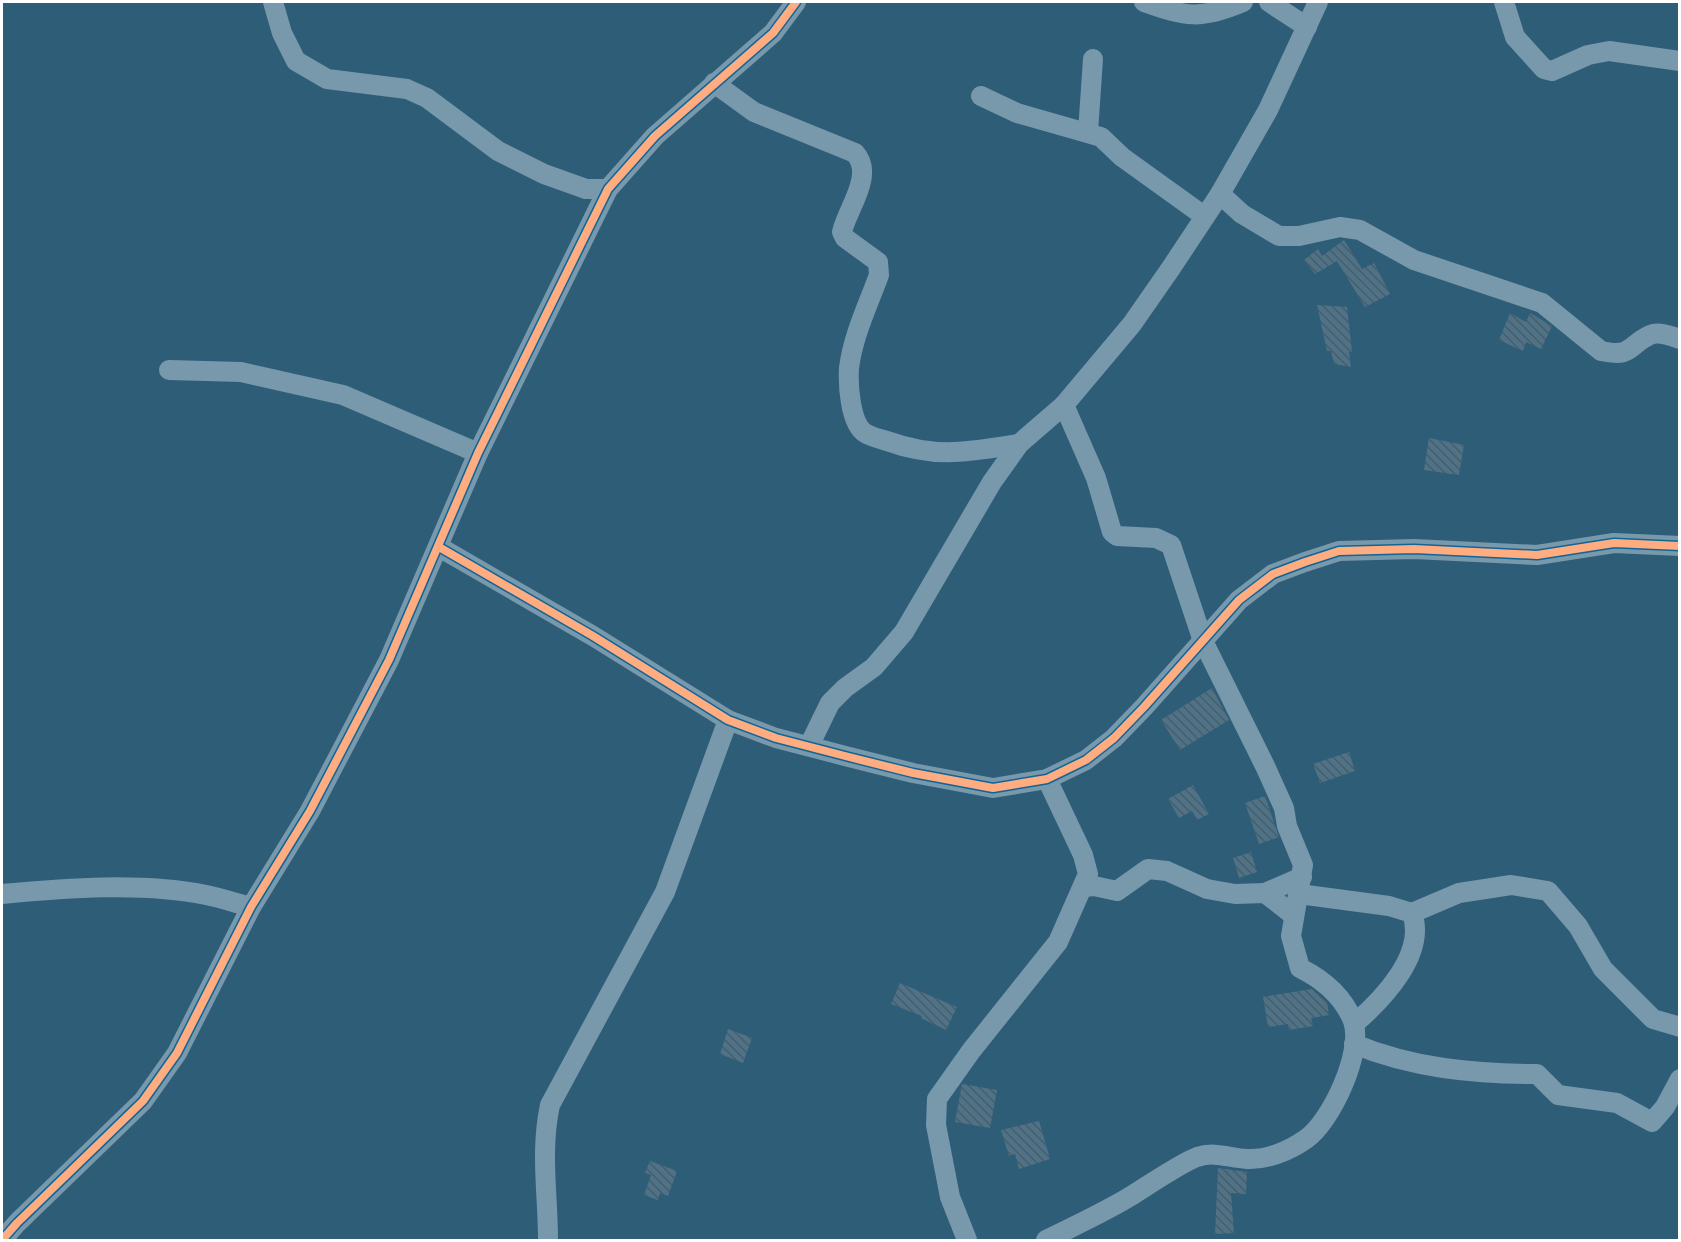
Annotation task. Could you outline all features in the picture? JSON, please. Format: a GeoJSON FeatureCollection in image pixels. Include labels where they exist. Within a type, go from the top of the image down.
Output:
{"type":"FeatureCollection","features":[{"type":"Feature","properties":{"kind":"street"},"geometry":{"type":"LineString","coordinates":[[273,2],[282,33],[296,61],[327,79],[407,89],[427,98],[498,152],[544,174],[586,189],[608,189]]}},
{"type":"Feature","properties":{"kind":"street"},"geometry":{"type":"LineString","coordinates":[[2,1240],[143,1101],[177,1053],[250,907],[310,811],[389,660],[478,453],[608,189],[655,136],[773,33],[796,2]]}},
{"type":"Feature","properties":{"kind":"street"},"geometry":{"type":"LineString","coordinates":[[1144,2],[1194,16],[1214,14],[1243,2]]}},
{"type":"Feature","properties":{"kind":"street"},"geometry":{"type":"LineString","coordinates":[[1269,2],[1307,27]]}},
{"type":"Feature","properties":{"kind":"street"},"geometry":{"type":"LineString","coordinates":[[809,746],[830,703],[845,688],[874,667],[904,632],[992,482],[1019,444],[1064,405],[1132,324],[1220,194],[1268,110],[1318,2]]}},
{"type":"Feature","properties":{"kind":"street"},"geometry":{"type":"LineString","coordinates":[[1504,2],[1515,37],[1544,69],[1552,71],[1588,55],[1609,51],[1680,61]]}},
{"type":"Feature","properties":{"kind":"street"},"geometry":{"type":"LineString","coordinates":[[1088,132],[1093,59]]}},
{"type":"Feature","properties":{"kind":"street"},"geometry":{"type":"LineString","coordinates":[[714,83],[754,112],[855,153],[860,159],[862,177],[842,232],[845,238],[878,262],[880,266],[879,275],[857,334],[849,368],[850,392],[857,423],[865,433],[896,444],[938,454],[1019,444]]}},
{"type":"Feature","properties":{"kind":"street"},"geometry":{"type":"LineString","coordinates":[[981,96],[1017,113],[1101,137],[1122,157],[1204,216]]}},
{"type":"Feature","properties":{"kind":"street"},"geometry":{"type":"LineString","coordinates":[[1220,194],[1242,214],[1279,236],[1299,236],[1340,227],[1360,230],[1413,260],[1542,303],[1601,351],[1613,354],[1626,352],[1651,334],[1659,333],[1680,339]]}},
{"type":"Feature","properties":{"kind":"street"},"geometry":{"type":"LineString","coordinates":[[169,370],[241,372],[343,395],[478,453]]}},
{"type":"Feature","properties":{"kind":"street"},"geometry":{"type":"LineString","coordinates":[[1046,1240],[1101,1214],[1197,1157],[1220,1154],[1246,1159],[1275,1156],[1307,1139],[1329,1116],[1346,1078],[1354,1044],[1354,1024],[1336,993],[1319,978],[1300,968],[1291,936],[1292,914],[1300,886],[1302,866],[1287,826],[1284,808],[1203,641],[1171,545],[1165,539],[1117,536],[1112,532],[1096,478],[1064,405]]}},
{"type":"Feature","properties":{"kind":"street"},"geometry":{"type":"LineString","coordinates":[[439,547],[583,630],[728,720],[776,738],[913,774],[993,788],[1047,779],[1086,760],[1114,738],[1239,600],[1273,574],[1339,551],[1414,549],[1537,555],[1614,543],[1680,546]]}},
{"type":"Feature","properties":{"kind":"street"},"geometry":{"type":"LineString","coordinates":[[548,1240],[544,1184],[546,1124],[550,1105],[665,892],[728,720]]}},
{"type":"Feature","properties":{"kind":"street"},"geometry":{"type":"LineString","coordinates":[[967,1240],[950,1197],[936,1125],[937,1099],[971,1051],[1058,942],[1084,887],[1088,873],[1083,855],[1047,779]]}},
{"type":"Feature","properties":{"kind":"street"},"geometry":{"type":"LineString","coordinates":[[1084,887],[1094,886],[1117,891],[1148,869],[1167,871],[1207,889],[1235,894],[1265,893],[1300,886],[1412,913],[1469,891],[1511,885],[1548,891],[1578,926],[1603,969],[1653,1018],[1680,1026]]}},
{"type":"Feature","properties":{"kind":"street"},"geometry":{"type":"LineString","coordinates":[[2,894],[111,888],[171,890],[205,894],[250,907]]}},
{"type":"Feature","properties":{"kind":"street"},"geometry":{"type":"LineString","coordinates":[[1265,893],[1292,914]]}},
{"type":"Feature","properties":{"kind":"street"},"geometry":{"type":"LineString","coordinates":[[1354,1024],[1381,1001],[1398,978],[1410,951],[1415,922],[1412,913]]}},
{"type":"Feature","properties":{"kind":"street"},"geometry":{"type":"LineString","coordinates":[[1354,1044],[1393,1059],[1455,1070],[1538,1074],[1558,1095],[1617,1103],[1652,1122],[1665,1107],[1680,1079]]}},
{"type":"Feature","properties":{"kind":"building"},"geometry":{"type":"Polygon","coordinates":[[[1344,240],[1362,269],[1374,263],[1390,294],[1365,307],[1337,261],[1315,274],[1304,260],[1318,249],[1322,256],[1344,240]]]}},
{"type":"Feature","properties":{"kind":"building"},"geometry":{"type":"Polygon","coordinates":[[[1317,305],[1347,307],[1352,352],[1349,352],[1351,367],[1334,364],[1331,351],[1327,351],[1317,305]]]}},
{"type":"Feature","properties":{"kind":"building"},"geometry":{"type":"Polygon","coordinates":[[[1510,313],[1526,322],[1530,313],[1552,326],[1541,349],[1526,342],[1523,351],[1499,340],[1510,313]]]}},
{"type":"Feature","properties":{"kind":"building"},"geometry":{"type":"Polygon","coordinates":[[[1429,438],[1464,445],[1459,475],[1424,470],[1429,438]]]}},
{"type":"Feature","properties":{"kind":"building"},"geometry":{"type":"Polygon","coordinates":[[[1212,688],[1229,720],[1180,750],[1161,720],[1212,688]]]}},
{"type":"Feature","properties":{"kind":"building"},"geometry":{"type":"Polygon","coordinates":[[[1349,752],[1355,771],[1320,783],[1313,764],[1349,752]]]}},
{"type":"Feature","properties":{"kind":"building"},"geometry":{"type":"Polygon","coordinates":[[[1193,785],[1209,814],[1197,820],[1192,811],[1179,818],[1168,799],[1193,785]]]}},
{"type":"Feature","properties":{"kind":"building"},"geometry":{"type":"Polygon","coordinates":[[[1265,796],[1279,837],[1259,844],[1245,803],[1265,796]]]}},
{"type":"Feature","properties":{"kind":"building"},"geometry":{"type":"Polygon","coordinates":[[[1251,852],[1257,872],[1239,878],[1233,858],[1251,852]]]}},
{"type":"Feature","properties":{"kind":"building"},"geometry":{"type":"Polygon","coordinates":[[[900,983],[957,1007],[946,1030],[921,1018],[922,1016],[891,1004],[900,983]]]}},
{"type":"Feature","properties":{"kind":"building"},"geometry":{"type":"Polygon","coordinates":[[[1312,989],[1327,1002],[1329,1015],[1311,1018],[1313,1026],[1289,1030],[1288,1024],[1268,1027],[1263,997],[1312,989]]]}},
{"type":"Feature","properties":{"kind":"building"},"geometry":{"type":"Polygon","coordinates":[[[728,1029],[752,1038],[743,1063],[720,1054],[728,1029]]]}},
{"type":"Feature","properties":{"kind":"building"},"geometry":{"type":"Polygon","coordinates":[[[962,1084],[997,1090],[990,1128],[955,1122],[962,1084]]]}},
{"type":"Feature","properties":{"kind":"building"},"geometry":{"type":"Polygon","coordinates":[[[1039,1121],[1050,1159],[1019,1169],[1015,1154],[1009,1156],[1001,1130],[1039,1121]]]}},
{"type":"Feature","properties":{"kind":"building"},"geometry":{"type":"Polygon","coordinates":[[[650,1161],[677,1171],[668,1196],[660,1193],[658,1200],[644,1195],[651,1175],[645,1173],[650,1161]]]}},
{"type":"Feature","properties":{"kind":"building"},"geometry":{"type":"Polygon","coordinates":[[[1218,1168],[1247,1172],[1246,1194],[1231,1193],[1234,1233],[1215,1234],[1218,1168]]]}},
{"type":"Feature","properties":{"kind":"cycle path"},"geometry":{"type":"LineString","coordinates":[[2,1240],[143,1101],[177,1053],[251,907],[310,811],[389,660],[478,453],[608,189],[655,136],[773,33],[796,2]]}},
{"type":"Feature","properties":{"kind":"cycle path"},"geometry":{"type":"LineString","coordinates":[[439,547],[593,636],[728,720],[776,738],[849,757],[913,773],[993,788],[1047,779],[1086,760],[1114,738],[1144,707],[1239,600],[1273,574],[1305,562],[1339,551],[1414,549],[1537,555],[1614,543],[1680,546]]}}]}
